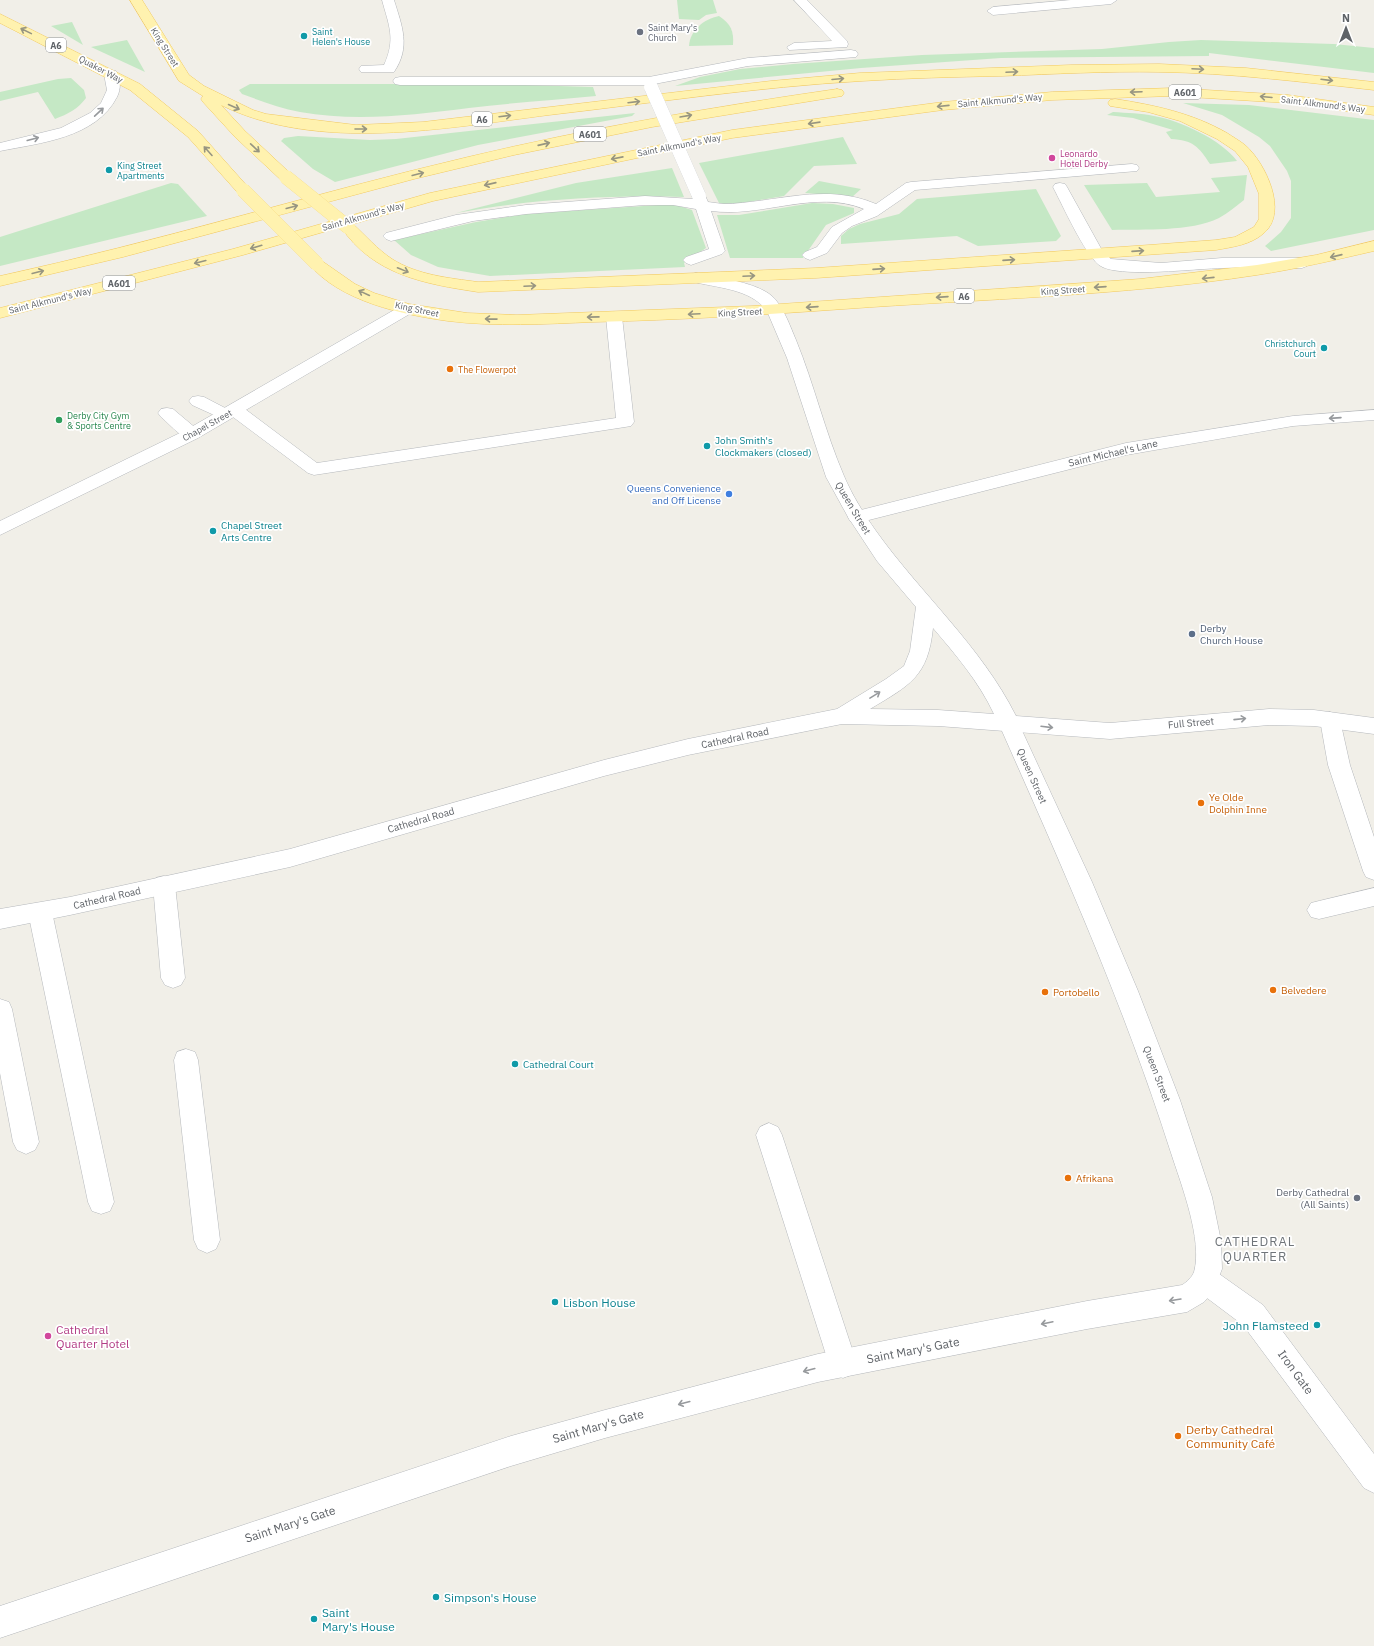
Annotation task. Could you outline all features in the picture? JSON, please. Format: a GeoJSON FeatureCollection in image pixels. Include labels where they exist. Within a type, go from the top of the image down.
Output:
{"type":"FeatureCollection","features":[{"type":"Feature","properties":{"kind":"main road","name":"King Street"},"geometry":{"type":"LineString","coordinates":[[136,0],[184,78],[199,89]]}},
{"type":"Feature","properties":{"kind":"main road","name":"Quaker Way"},"geometry":{"type":"LineString","coordinates":[[0,18],[135,87],[176,118]]}},
{"type":"Feature","properties":{"kind":"main road","name":"A601"},"geometry":{"type":"LineString","coordinates":[[0,281],[110,255],[467,162],[559,140],[725,109],[973,74],[1071,69],[1197,69],[1294,76],[1374,86]]}},
{"type":"Feature","properties":{"kind":"main road","name":"A6"},"geometry":{"type":"LineString","coordinates":[[199,89],[248,113],[270,119],[309,125],[384,129],[424,126],[830,79],[909,75],[973,74]]}},
{"type":"Feature","properties":{"kind":"main road"},"geometry":{"type":"LineString","coordinates":[[199,89],[240,134],[286,177],[348,227],[370,249],[392,266],[424,278],[478,287],[860,270],[1216,245],[1239,241],[1260,230],[1267,219],[1266,194],[1256,166],[1240,148],[1222,136],[1191,120],[1165,112],[1109,103],[995,100]]}},
{"type":"Feature","properties":{"kind":"main road","name":"Saint Alkmund's Way"},"geometry":{"type":"LineString","coordinates":[[0,313],[238,252],[430,197],[732,134],[876,114],[995,100],[1108,92],[1173,92],[1288,99],[1374,111]]}},
{"type":"Feature","properties":{"kind":"main road","name":"King Street"},"geometry":{"type":"LineString","coordinates":[[176,118],[193,134],[243,190],[325,272],[367,295],[407,309],[470,318],[614,317],[775,310],[1153,284],[1250,273],[1307,262],[1374,246]]}},
{"type":"Feature","properties":{"kind":"street"},"geometry":{"type":"LineString","coordinates":[[366,68],[389,68],[397,51],[398,33],[388,0]]}},
{"type":"Feature","properties":{"kind":"street"},"geometry":{"type":"LineString","coordinates":[[772,48],[842,44],[800,0]]}},
{"type":"Feature","properties":{"kind":"street"},"geometry":{"type":"LineString","coordinates":[[993,11],[1111,0]]}},
{"type":"Feature","properties":{"kind":"street"},"geometry":{"type":"LineString","coordinates":[[400,81],[650,84],[745,56],[851,54]]}},
{"type":"Feature","properties":{"kind":"street"},"geometry":{"type":"LineString","coordinates":[[0,147],[66,130],[82,124],[96,116],[106,106],[114,90],[111,74]]}},
{"type":"Feature","properties":{"kind":"street"},"geometry":{"type":"LineString","coordinates":[[650,84],[701,201],[717,252],[691,260]]}},
{"type":"Feature","properties":{"kind":"street"},"geometry":{"type":"LineString","coordinates":[[810,255],[822,250],[837,230],[847,223],[872,213],[911,186],[1132,168]]}},
{"type":"Feature","properties":{"kind":"street"},"geometry":{"type":"LineString","coordinates":[[1060,187],[1097,254],[1106,263],[1122,266],[1161,268],[1222,262],[1307,262]]}},
{"type":"Feature","properties":{"kind":"street"},"geometry":{"type":"LineString","coordinates":[[391,236],[457,220],[511,211],[560,206],[701,201],[730,208],[815,199],[843,199],[865,203],[871,207],[872,213]]}},
{"type":"Feature","properties":{"kind":"street"},"geometry":{"type":"LineString","coordinates":[[696,278],[753,291],[768,301],[775,310]]}},
{"type":"Feature","properties":{"kind":"street","name":"Chapel Street"},"geometry":{"type":"LineString","coordinates":[[0,528],[192,434],[407,309]]}},
{"type":"Feature","properties":{"kind":"street","name":"Queen Street"},"geometry":{"type":"LineString","coordinates":[[775,310],[795,358],[835,477],[857,517],[884,556],[972,661],[996,697],[1008,722],[1112,957],[1170,1108],[1206,1231],[1208,1270],[1205,1280]]}},
{"type":"Feature","properties":{"kind":"street"},"geometry":{"type":"LineString","coordinates":[[198,400],[230,413],[314,469],[625,422],[617,330],[614,317]]}},
{"type":"Feature","properties":{"kind":"street"},"geometry":{"type":"LineString","coordinates":[[167,413],[192,434]]}},
{"type":"Feature","properties":{"kind":"street","name":"Saint Michael's Lane"},"geometry":{"type":"LineString","coordinates":[[857,517],[1126,449],[1248,427],[1293,421],[1374,415]]}},
{"type":"Feature","properties":{"kind":"street","name":"Cathedral Road"},"geometry":{"type":"LineString","coordinates":[[842,716],[896,684],[911,672],[918,656],[926,607]]}},
{"type":"Feature","properties":{"kind":"street","name":"Cathedral Road"},"geometry":{"type":"LineString","coordinates":[[0,919],[40,912],[290,858],[604,768],[688,747],[842,716],[938,718],[1008,722]]}},
{"type":"Feature","properties":{"kind":"street","name":"Full Street"},"geometry":{"type":"LineString","coordinates":[[1008,722],[1069,729],[1110,731],[1247,718],[1289,717],[1330,720],[1374,726]]}},
{"type":"Feature","properties":{"kind":"street"},"geometry":{"type":"LineString","coordinates":[[1330,720],[1339,765],[1374,871]]}},
{"type":"Feature","properties":{"kind":"street"},"geometry":{"type":"LineString","coordinates":[[164,885],[173,978]]}},
{"type":"Feature","properties":{"kind":"street"},"geometry":{"type":"LineString","coordinates":[[1319,910],[1374,897]]}},
{"type":"Feature","properties":{"kind":"street"},"geometry":{"type":"LineString","coordinates":[[40,912],[101,1202]]}},
{"type":"Feature","properties":{"kind":"street"},"geometry":{"type":"LineString","coordinates":[[0,1009],[26,1142]]}},
{"type":"Feature","properties":{"kind":"street"},"geometry":{"type":"LineString","coordinates":[[186,1060],[207,1240]]}},
{"type":"Feature","properties":{"kind":"street"},"geometry":{"type":"LineString","coordinates":[[769,1135],[843,1364]]}},
{"type":"Feature","properties":{"kind":"street","name":"Saint Mary's Gate"},"geometry":{"type":"LineString","coordinates":[[0,1622],[511,1451],[620,1420],[818,1368],[1087,1315],[1187,1298],[1197,1293],[1205,1280]]}},
{"type":"Feature","properties":{"kind":"street","name":"Iron Gate"},"geometry":{"type":"LineString","coordinates":[[1205,1280],[1253,1315],[1374,1478]]}},
{"type":"Feature","properties":{"kind":"green space"},"geometry":{"type":"Polygon","coordinates":[[[677,0],[713,0],[717,13],[706,15],[699,20],[679,19],[677,0]]]}},
{"type":"Feature","properties":{"kind":"green space"},"geometry":{"type":"Polygon","coordinates":[[[719,16],[731,28],[733,45],[689,46],[692,35],[699,26],[713,17],[719,16]]]}},
{"type":"Feature","properties":{"kind":"green space"},"geometry":{"type":"Polygon","coordinates":[[[72,22],[83,45],[51,26],[72,22]]]}},
{"type":"Feature","properties":{"kind":"green space"},"geometry":{"type":"Polygon","coordinates":[[[127,40],[145,72],[91,47],[127,40]]]}},
{"type":"Feature","properties":{"kind":"green space"},"geometry":{"type":"Polygon","coordinates":[[[1201,40],[1334,44],[1374,48],[1374,73],[1209,53],[1209,56],[1001,58],[861,68],[675,86],[700,77],[740,69],[793,64],[922,55],[1102,49],[1201,40]]]}},
{"type":"Feature","properties":{"kind":"green space"},"geometry":{"type":"Polygon","coordinates":[[[71,78],[84,90],[86,98],[72,111],[55,119],[38,92],[0,101],[0,92],[58,79],[71,78]]]}},
{"type":"Feature","properties":{"kind":"green space"},"geometry":{"type":"Polygon","coordinates":[[[250,84],[491,84],[593,87],[596,96],[406,115],[342,117],[300,112],[242,94],[239,90],[250,84]]]}},
{"type":"Feature","properties":{"kind":"green space"},"geometry":{"type":"Polygon","coordinates":[[[1183,103],[1249,105],[1374,120],[1374,230],[1271,251],[1265,246],[1281,232],[1291,218],[1291,181],[1287,171],[1270,146],[1259,137],[1222,115],[1183,103]]]}},
{"type":"Feature","properties":{"kind":"green space"},"geometry":{"type":"Polygon","coordinates":[[[1113,112],[1149,115],[1164,118],[1187,126],[1221,146],[1237,161],[1210,164],[1195,146],[1185,141],[1171,139],[1166,132],[1173,130],[1133,118],[1107,115],[1113,112]]]}},
{"type":"Feature","properties":{"kind":"green space"},"geometry":{"type":"Polygon","coordinates":[[[635,113],[632,116],[478,145],[335,182],[313,169],[281,141],[284,138],[298,136],[370,140],[396,139],[635,113]]]}},
{"type":"Feature","properties":{"kind":"green space"},"geometry":{"type":"Polygon","coordinates":[[[843,137],[857,164],[814,166],[784,196],[730,205],[719,203],[699,163],[843,137]]]}},
{"type":"Feature","properties":{"kind":"green space"},"geometry":{"type":"Polygon","coordinates":[[[672,168],[684,197],[598,197],[541,201],[456,213],[576,183],[672,168]]]}},
{"type":"Feature","properties":{"kind":"green space"},"geometry":{"type":"Polygon","coordinates":[[[1247,175],[1244,200],[1226,214],[1219,218],[1195,226],[1167,229],[1112,230],[1084,185],[1147,183],[1156,197],[1220,192],[1211,178],[1247,175]]]}},
{"type":"Feature","properties":{"kind":"green space"},"geometry":{"type":"Polygon","coordinates":[[[819,181],[861,189],[852,197],[805,193],[819,181]]]}},
{"type":"Feature","properties":{"kind":"green space"},"geometry":{"type":"Polygon","coordinates":[[[171,183],[178,184],[207,216],[0,266],[0,237],[171,183]]]}},
{"type":"Feature","properties":{"kind":"green space"},"geometry":{"type":"Polygon","coordinates":[[[1036,189],[1061,236],[1056,241],[978,246],[957,236],[841,244],[841,236],[849,229],[860,224],[899,214],[917,199],[1036,189]]]}},
{"type":"Feature","properties":{"kind":"green space"},"geometry":{"type":"Polygon","coordinates":[[[812,203],[833,204],[854,208],[854,213],[826,225],[803,258],[730,258],[717,215],[739,215],[812,203]]]}},
{"type":"Feature","properties":{"kind":"green space"},"geometry":{"type":"Polygon","coordinates":[[[673,204],[692,210],[706,248],[684,263],[685,267],[490,276],[438,267],[411,255],[394,240],[476,222],[525,214],[673,204]]]}},
{"type":"Feature","properties":{"kind":"place","name":"Saint Mary's Church"},"geometry":{"type":"Point","coordinates":[640,32]}},
{"type":"Feature","properties":{"kind":"place","name":"Saint Helen's House"},"geometry":{"type":"Point","coordinates":[304,36]}},
{"type":"Feature","properties":{"kind":"place","name":"Leonardo Hotel Derby"},"geometry":{"type":"Point","coordinates":[1052,158]}},
{"type":"Feature","properties":{"kind":"place","name":"King Street Apartments"},"geometry":{"type":"Point","coordinates":[109,170]}},
{"type":"Feature","properties":{"kind":"place","name":"Christchurch Court"},"geometry":{"type":"Point","coordinates":[1324,348]}},
{"type":"Feature","properties":{"kind":"place","name":"The Flowerpot"},"geometry":{"type":"Point","coordinates":[450,369]}},
{"type":"Feature","properties":{"kind":"place","name":"Derby City Gym & Sports Centre"},"geometry":{"type":"Point","coordinates":[59,420]}},
{"type":"Feature","properties":{"kind":"place","name":"John Smith's Clockmakers (closed)"},"geometry":{"type":"Point","coordinates":[707,446]}},
{"type":"Feature","properties":{"kind":"place","name":"Queens Convenience and Off License"},"geometry":{"type":"Point","coordinates":[729,494]}},
{"type":"Feature","properties":{"kind":"place","name":"Chapel Street Arts Centre"},"geometry":{"type":"Point","coordinates":[213,531]}},
{"type":"Feature","properties":{"kind":"place","name":"Derby Church House"},"geometry":{"type":"Point","coordinates":[1192,634]}},
{"type":"Feature","properties":{"kind":"place","name":"Ye Olde Dolphin Inne"},"geometry":{"type":"Point","coordinates":[1201,803]}},
{"type":"Feature","properties":{"kind":"place","name":"Belvedere"},"geometry":{"type":"Point","coordinates":[1273,990]}},
{"type":"Feature","properties":{"kind":"place","name":"Portobello"},"geometry":{"type":"Point","coordinates":[1045,992]}},
{"type":"Feature","properties":{"kind":"place","name":"Cathedral Court"},"geometry":{"type":"Point","coordinates":[515,1064]}},
{"type":"Feature","properties":{"kind":"place","name":"Afrikana"},"geometry":{"type":"Point","coordinates":[1068,1178]}},
{"type":"Feature","properties":{"kind":"place","name":"Derby Cathedral (All Saints)"},"geometry":{"type":"Point","coordinates":[1357,1198]}},
{"type":"Feature","properties":{"kind":"place","name":"Lisbon House"},"geometry":{"type":"Point","coordinates":[555,1302]}},
{"type":"Feature","properties":{"kind":"place","name":"John Flamsteed"},"geometry":{"type":"Point","coordinates":[1317,1325]}},
{"type":"Feature","properties":{"kind":"place","name":"Cathedral Quarter Hotel"},"geometry":{"type":"Point","coordinates":[48,1336]}},
{"type":"Feature","properties":{"kind":"place","name":"Derby Cathedral Community Café"},"geometry":{"type":"Point","coordinates":[1178,1436]}},
{"type":"Feature","properties":{"kind":"place","name":"Simpson's House"},"geometry":{"type":"Point","coordinates":[436,1597]}},
{"type":"Feature","properties":{"kind":"place","name":"Saint Mary's House"},"geometry":{"type":"Point","coordinates":[314,1619]}},
{"type":"Feature","properties":{"kind":"district","name":"CATHEDRAL QUARTER"},"geometry":{"type":"Point","coordinates":[1255,1248]}}]}
